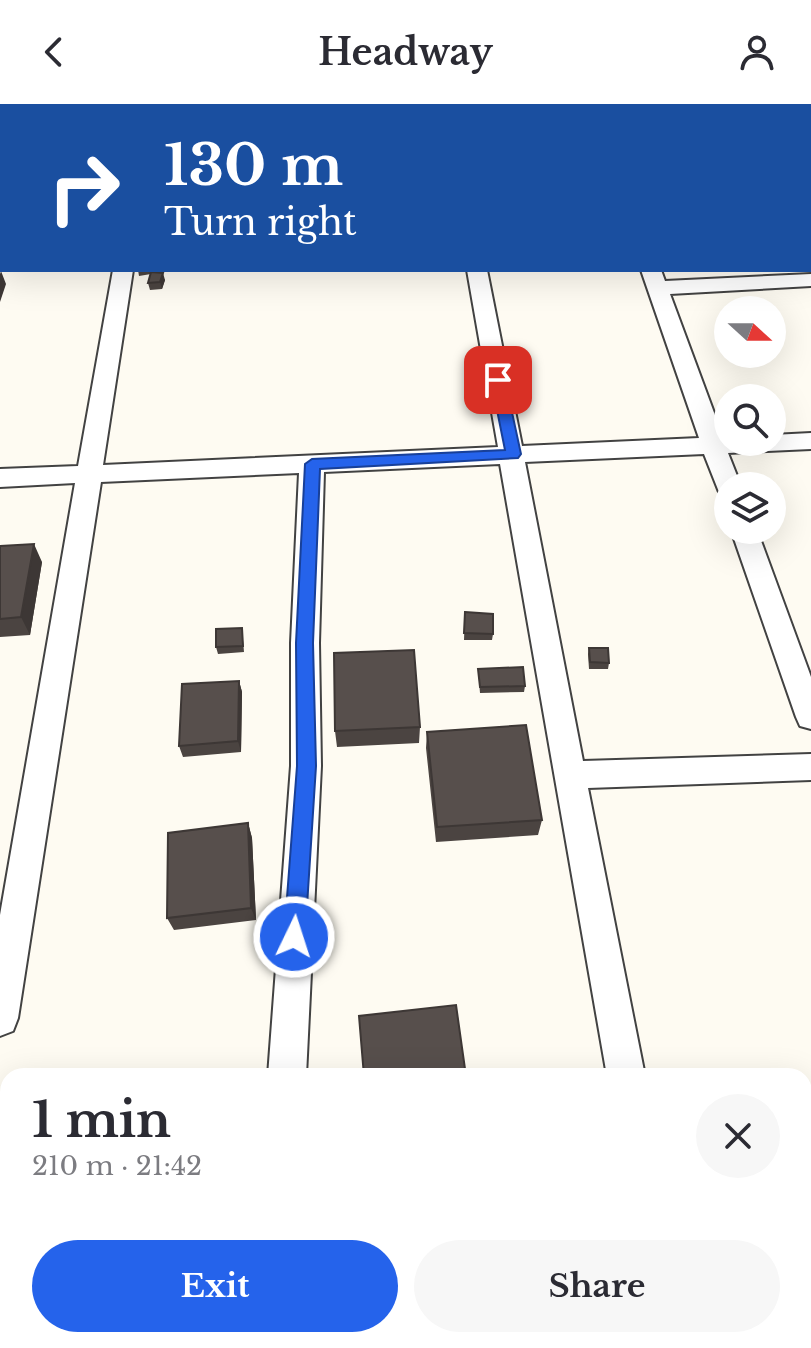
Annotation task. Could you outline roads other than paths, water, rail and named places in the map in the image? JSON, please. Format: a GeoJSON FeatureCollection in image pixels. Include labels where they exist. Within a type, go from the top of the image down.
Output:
{"type":"FeatureCollection","features":[{"type":"Feature","properties":{"kind":"street"},"geometry":{"type":"LineString","coordinates":[[0,1018],[123,272]]}},
{"type":"Feature","properties":{"kind":"street"},"geometry":{"type":"LineString","coordinates":[[477,272],[625,1068]]}},
{"type":"Feature","properties":{"kind":"street"},"geometry":{"type":"LineString","coordinates":[[0,478],[714,445],[654,279],[811,280]]}},
{"type":"Feature","properties":{"kind":"street"},"geometry":{"type":"LineString","coordinates":[[786,442],[811,441]]}},
{"type":"Feature","properties":{"kind":"street"},"geometry":{"type":"LineString","coordinates":[[287,1068],[306,766],[305,643],[312,464]]}},
{"type":"Feature","properties":{"kind":"street"},"geometry":{"type":"LineString","coordinates":[[749,544],[811,717]]}},
{"type":"Feature","properties":{"kind":"street"},"geometry":{"type":"LineString","coordinates":[[571,775],[811,767]]}}]}
